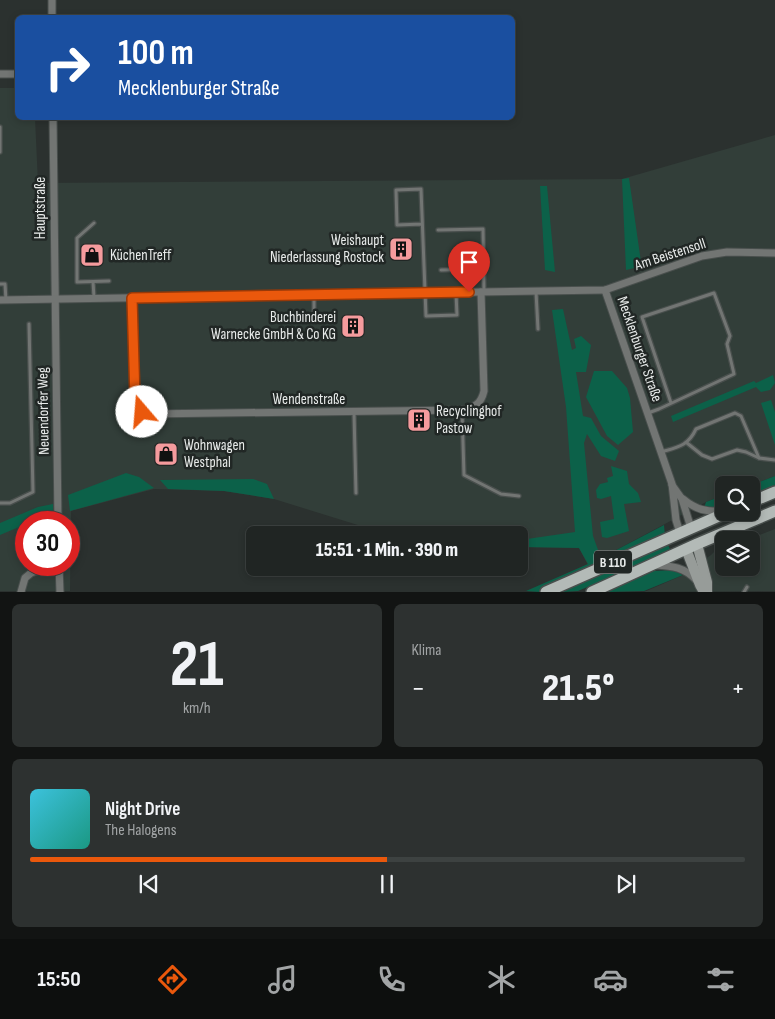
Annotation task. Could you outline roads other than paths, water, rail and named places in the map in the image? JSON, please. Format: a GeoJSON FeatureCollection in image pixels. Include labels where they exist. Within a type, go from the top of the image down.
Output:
{"type":"FeatureCollection","features":[{"type":"Feature","properties":{"kind":"main road"},"geometry":{"type":"LineString","coordinates":[[760,498],[775,492]]}},
{"type":"Feature","properties":{"kind":"main road","name":"B 110"},"geometry":{"type":"LineString","coordinates":[[592,592],[691,546],[775,511]]}},
{"type":"Feature","properties":{"kind":"main road","name":"B 110"},"geometry":{"type":"LineString","coordinates":[[546,592],[715,518]]}},
{"type":"Feature","properties":{"kind":"main road"},"geometry":{"type":"LineString","coordinates":[[691,528],[691,546]]}},
{"type":"Feature","properties":{"kind":"main road"},"geometry":{"type":"LineString","coordinates":[[680,533],[691,546]]}},
{"type":"Feature","properties":{"kind":"street"},"geometry":{"type":"LineString","coordinates":[[52,0],[52,15]]}},
{"type":"Feature","properties":{"kind":"street"},"geometry":{"type":"LineString","coordinates":[[0,74],[15,74]]}},
{"type":"Feature","properties":{"kind":"street","name":"Hauptstraße"},"geometry":{"type":"LineString","coordinates":[[53,120],[54,299]]}},
{"type":"Feature","properties":{"kind":"street","name":"Am Beistensoll"},"geometry":{"type":"LineString","coordinates":[[605,290],[702,256],[728,252],[775,253]]}},
{"type":"Feature","properties":{"kind":"street","name":"Mecklenburger Straße"},"geometry":{"type":"LineString","coordinates":[[3,300],[605,290],[672,484],[676,520],[680,533]]}},
{"type":"Feature","properties":{"kind":"street","name":"Wendenstraße"},"geometry":{"type":"LineString","coordinates":[[132,298],[135,399],[142,412],[148,414],[354,412],[462,410],[472,408],[478,404],[482,399],[484,391],[483,292]]}},
{"type":"Feature","properties":{"kind":"street","name":"Neuendorfer Weg"},"geometry":{"type":"LineString","coordinates":[[54,299],[58,511]]}},
{"type":"Feature","properties":{"kind":"street","name":"Mecklenburger Straße"},"geometry":{"type":"LineString","coordinates":[[672,484],[682,498],[691,528]]}},
{"type":"Feature","properties":{"kind":"street"},"geometry":{"type":"LineString","coordinates":[[682,498],[690,505],[701,510],[715,512]]}},
{"type":"Feature","properties":{"kind":"street"},"geometry":{"type":"LineString","coordinates":[[691,546],[704,589]]}},
{"type":"Feature","properties":{"kind":"street"},"geometry":{"type":"LineString","coordinates":[[650,565],[674,566],[683,569],[704,589]]}},
{"type":"Feature","properties":{"kind":"street"},"geometry":{"type":"LineString","coordinates":[[21,592],[28,576]]}},
{"type":"Feature","properties":{"kind":"street"},"geometry":{"type":"LineString","coordinates":[[59,576],[60,592]]}},
{"type":"Feature","properties":{"kind":"lane"},"geometry":{"type":"LineString","coordinates":[[0,127],[0,152]]}},
{"type":"Feature","properties":{"kind":"lane"},"geometry":{"type":"LineString","coordinates":[[422,224],[397,225],[396,190],[421,189],[426,316],[457,315],[456,293]]}},
{"type":"Feature","properties":{"kind":"lane"},"geometry":{"type":"LineString","coordinates":[[94,223],[77,238],[77,282],[109,281]]}},
{"type":"Feature","properties":{"kind":"lane"},"geometry":{"type":"LineString","coordinates":[[438,230],[483,229],[483,292]]}},
{"type":"Feature","properties":{"kind":"lane"},"geometry":{"type":"LineString","coordinates":[[441,270],[484,270]]}},
{"type":"Feature","properties":{"kind":"lane"},"geometry":{"type":"LineString","coordinates":[[93,282],[94,298]]}},
{"type":"Feature","properties":{"kind":"lane"},"geometry":{"type":"LineString","coordinates":[[0,284],[5,284],[3,300]]}},
{"type":"Feature","properties":{"kind":"lane"},"geometry":{"type":"LineString","coordinates":[[536,292],[538,329]]}},
{"type":"Feature","properties":{"kind":"lane"},"geometry":{"type":"LineString","coordinates":[[647,413],[671,403],[734,374],[727,344],[730,336],[714,293],[642,317],[671,403]]}},
{"type":"Feature","properties":{"kind":"lane"},"geometry":{"type":"LineString","coordinates":[[314,295],[314,319]]}},
{"type":"Feature","properties":{"kind":"lane"},"geometry":{"type":"LineString","coordinates":[[0,503],[10,503],[33,492],[29,324]]}},
{"type":"Feature","properties":{"kind":"lane"},"geometry":{"type":"LineString","coordinates":[[462,410],[464,475],[501,494],[519,496]]}},
{"type":"Feature","properties":{"kind":"lane"},"geometry":{"type":"LineString","coordinates":[[354,412],[356,493]]}},
{"type":"Feature","properties":{"kind":"lane"},"geometry":{"type":"LineString","coordinates":[[661,452],[687,443],[696,429],[731,413],[735,413],[741,416],[759,458]]}},
{"type":"Feature","properties":{"kind":"lane"},"geometry":{"type":"LineString","coordinates":[[687,443],[702,455],[712,459],[737,450],[759,458],[775,460]]}},
{"type":"Feature","properties":{"kind":"lane"},"geometry":{"type":"LineString","coordinates":[[744,592],[746,587]]}},
{"type":"Feature","properties":{"kind":"place","name":"Weishaupt Niederlassung Rostock"},"geometry":{"type":"Point","coordinates":[401,249]}},
{"type":"Feature","properties":{"kind":"place","name":"KüchenTreff"},"geometry":{"type":"Point","coordinates":[92,255]}},
{"type":"Feature","properties":{"kind":"place","name":"Buchbinderei Warnecke GmbH & Co KG"},"geometry":{"type":"Point","coordinates":[353,326]}},
{"type":"Feature","properties":{"kind":"place","name":"Recyclinghof Pastow"},"geometry":{"type":"Point","coordinates":[419,420]}},
{"type":"Feature","properties":{"kind":"place","name":"Wohnwagen Westphal"},"geometry":{"type":"Point","coordinates":[166,454]}}]}
